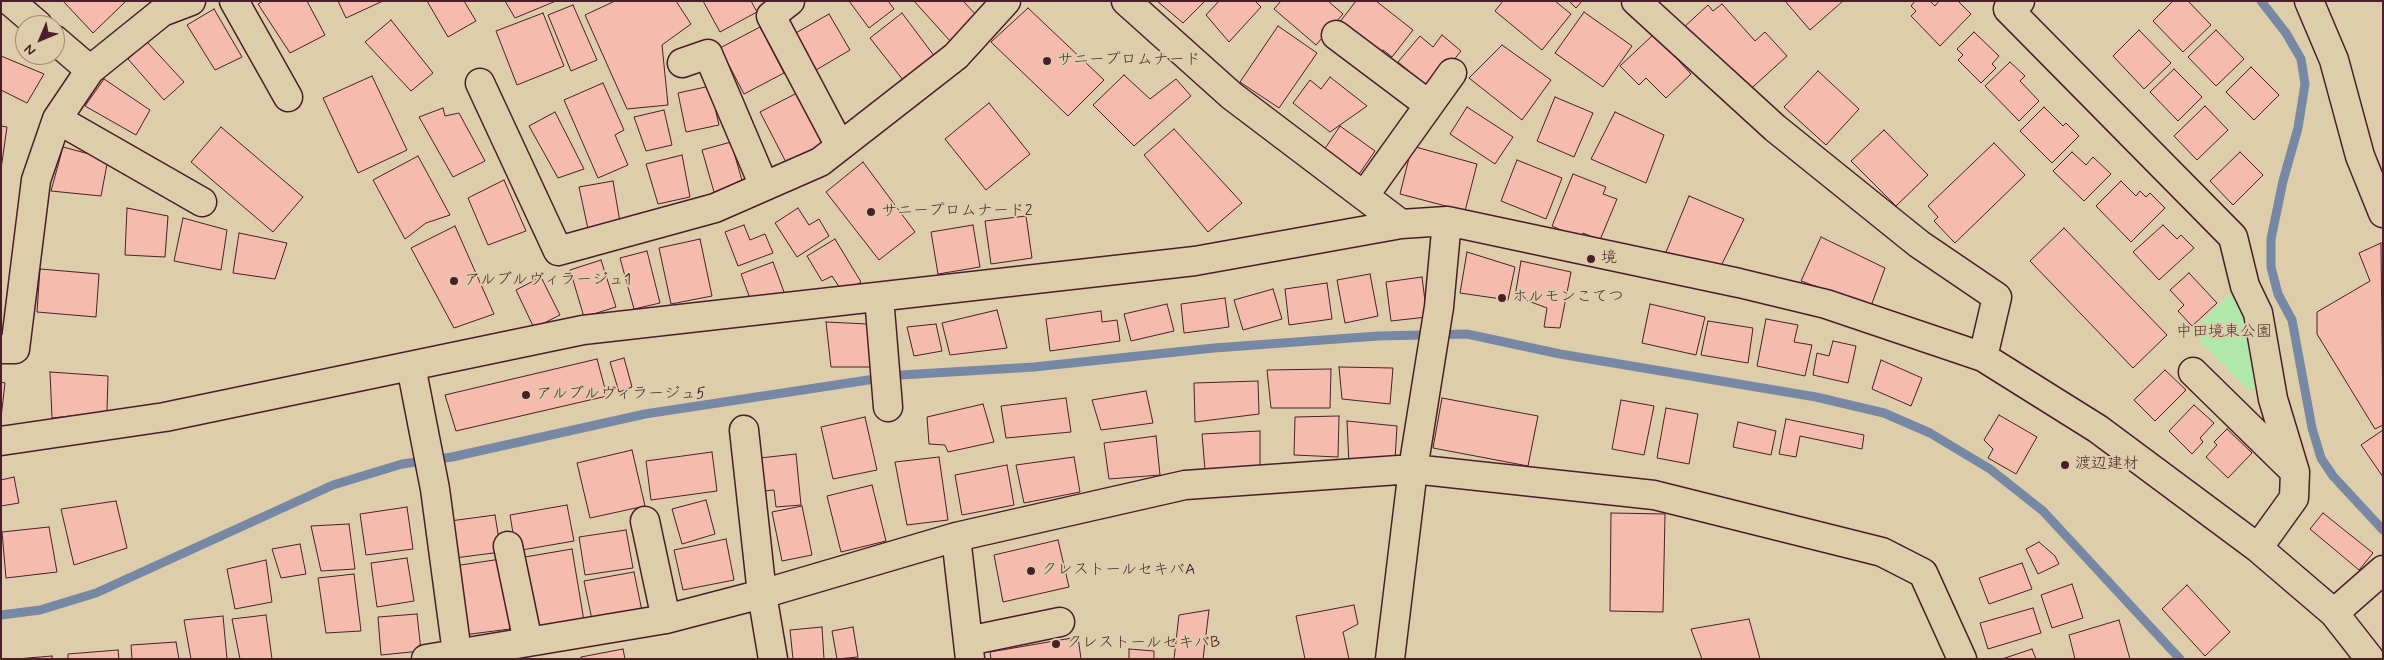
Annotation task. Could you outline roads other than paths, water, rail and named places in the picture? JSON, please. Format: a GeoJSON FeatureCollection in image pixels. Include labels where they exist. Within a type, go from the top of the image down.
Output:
{"type":"FeatureCollection","features":[{"type":"Feature","properties":{"kind":"street"},"geometry":{"type":"LineString","coordinates":[[10,1],[26,15]]}},
{"type":"Feature","properties":{"kind":"street"},"geometry":{"type":"LineString","coordinates":[[1,349],[15,349],[36,180],[57,119],[90,70],[162,12],[191,1]]}},
{"type":"Feature","properties":{"kind":"street"},"geometry":{"type":"LineString","coordinates":[[234,1],[288,97]]}},
{"type":"Feature","properties":{"kind":"street"},"geometry":{"type":"LineString","coordinates":[[790,1],[771,16],[840,146]]}},
{"type":"Feature","properties":{"kind":"street"},"geometry":{"type":"LineString","coordinates":[[480,83],[558,251],[715,208],[820,162],[956,56],[1006,1]]}},
{"type":"Feature","properties":{"kind":"street"},"geometry":{"type":"LineString","coordinates":[[1126,1],[1232,96],[1401,224]]}},
{"type":"Feature","properties":{"kind":"street"},"geometry":{"type":"LineString","coordinates":[[1636,1],[1775,128],[1918,244],[1997,296],[1983,356]]}},
{"type":"Feature","properties":{"kind":"street"},"geometry":{"type":"LineString","coordinates":[[2020,1],[2008,9],[2233,237],[2245,286],[2258,313],[2273,399],[2295,472],[2294,498],[2258,548]]}},
{"type":"Feature","properties":{"kind":"street"},"geometry":{"type":"LineString","coordinates":[[2309,1],[2334,60],[2360,156],[2383,213]]}},
{"type":"Feature","properties":{"kind":"street"},"geometry":{"type":"LineString","coordinates":[[1336,34],[1429,105]]}},
{"type":"Feature","properties":{"kind":"street"},"geometry":{"type":"LineString","coordinates":[[65,49],[90,70]]}},
{"type":"Feature","properties":{"kind":"street"},"geometry":{"type":"LineString","coordinates":[[682,63],[708,54],[764,186]]}},
{"type":"Feature","properties":{"kind":"street"},"geometry":{"type":"LineString","coordinates":[[1364,196],[1452,73]]}},
{"type":"Feature","properties":{"kind":"street"},"geometry":{"type":"LineString","coordinates":[[57,119],[202,202]]}},
{"type":"Feature","properties":{"kind":"street"},"geometry":{"type":"LineString","coordinates":[[1390,659],[1413,469],[1439,308],[1447,221]]}},
{"type":"Feature","properties":{"kind":"street"},"geometry":{"type":"LineString","coordinates":[[1,441],[165,417],[583,330],[1194,261],[1401,224],[1447,221],[1739,282],[1826,304],[1983,356],[2098,429],[2258,548],[2334,613],[2370,659]]}},
{"type":"Feature","properties":{"kind":"street"},"geometry":{"type":"LineString","coordinates":[[879,296],[885,351],[888,407]]}},
{"type":"Feature","properties":{"kind":"street"},"geometry":{"type":"LineString","coordinates":[[411,366],[435,489],[457,653]]}},
{"type":"Feature","properties":{"kind":"street"},"geometry":{"type":"LineString","coordinates":[[2193,372],[2295,472]]}},
{"type":"Feature","properties":{"kind":"street"},"geometry":{"type":"LineString","coordinates":[[744,430],[762,594],[774,659]]}},
{"type":"Feature","properties":{"kind":"street"},"geometry":{"type":"LineString","coordinates":[[426,659],[666,619],[762,594],[956,537],[1185,485],[1413,469],[1654,495],[1882,552],[1923,574],[1962,659]]}},
{"type":"Feature","properties":{"kind":"street"},"geometry":{"type":"LineString","coordinates":[[645,521],[666,619]]}},
{"type":"Feature","properties":{"kind":"street"},"geometry":{"type":"LineString","coordinates":[[956,537],[969,650],[1060,622]]}},
{"type":"Feature","properties":{"kind":"street"},"geometry":{"type":"LineString","coordinates":[[508,546],[528,642]]}},
{"type":"Feature","properties":{"kind":"street"},"geometry":{"type":"LineString","coordinates":[[2334,613],[2383,570]]}},
{"type":"Feature","properties":{"kind":"waterway"},"geometry":{"type":"LineString","coordinates":[[2261,1],[2286,33],[2301,59],[2305,84],[2298,128],[2283,181],[2271,239],[2271,267],[2278,294],[2292,320],[2312,428],[2321,458],[2333,476],[2383,530]]}},
{"type":"Feature","properties":{"kind":"waterway"},"geometry":{"type":"LineString","coordinates":[[1,615],[40,610],[96,593],[333,485],[402,464],[452,457],[645,414],[901,375],[1034,367],[1214,348],[1378,336],[1467,334],[1560,354],[1816,397],[1884,413],[1930,433],[1990,469],[2043,511],[2180,659]]}},
{"type":"Feature","properties":{"kind":"place","name":"サニープロムナード"},"geometry":{"type":"Point","coordinates":[1047,61]}},
{"type":"Feature","properties":{"kind":"place","name":"サニープロムナード2"},"geometry":{"type":"Point","coordinates":[871,212]}},
{"type":"Feature","properties":{"kind":"place","name":"境"},"geometry":{"type":"Point","coordinates":[1591,259]}},
{"type":"Feature","properties":{"kind":"place","name":"アルブルヴィラージュ1"},"geometry":{"type":"Point","coordinates":[454,281]}},
{"type":"Feature","properties":{"kind":"place","name":"ホルモンこてつ"},"geometry":{"type":"Point","coordinates":[1502,298]}},
{"type":"Feature","properties":{"kind":"place","name":"アルブルヴィラージュ5"},"geometry":{"type":"Point","coordinates":[526,395]}},
{"type":"Feature","properties":{"kind":"place","name":"渡辺建材"},"geometry":{"type":"Point","coordinates":[2065,465]}},
{"type":"Feature","properties":{"kind":"place","name":"クレストールセキバA"},"geometry":{"type":"Point","coordinates":[1031,571]}},
{"type":"Feature","properties":{"kind":"place","name":"クレストールセキバB"},"geometry":{"type":"Point","coordinates":[1056,644]}},
{"type":"Feature","properties":{"kind":"park label","name":"中田境東公園"},"geometry":{"type":"Point","coordinates":[2224,333]}}]}
